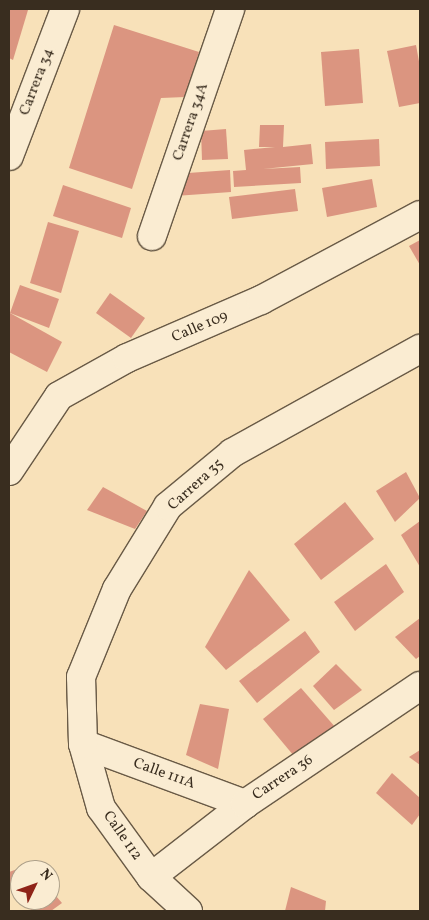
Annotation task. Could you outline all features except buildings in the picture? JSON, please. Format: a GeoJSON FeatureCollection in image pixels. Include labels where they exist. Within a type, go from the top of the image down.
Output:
{"type":"FeatureCollection","features":[{"type":"Feature","properties":{"kind":"street","name":"Carrera 34"},"geometry":{"type":"LineString","coordinates":[[9,156],[65,9]]}},
{"type":"Feature","properties":{"kind":"street","name":"Carrera 34A"},"geometry":{"type":"LineString","coordinates":[[152,236],[230,9]]}},
{"type":"Feature","properties":{"kind":"street","name":"Calle 109"},"geometry":{"type":"LineString","coordinates":[[9,471],[59,396],[127,358],[261,300],[420,215]]}},
{"type":"Feature","properties":{"kind":"street","name":"Carrera 35"},"geometry":{"type":"LineString","coordinates":[[82,744],[81,677],[117,589],[168,506],[232,453],[420,349]]}},
{"type":"Feature","properties":{"kind":"street","name":"Carrera 36"},"geometry":{"type":"LineString","coordinates":[[151,877],[245,804],[420,686]]}},
{"type":"Feature","properties":{"kind":"street","name":"Calle 111A"},"geometry":{"type":"LineString","coordinates":[[82,744],[245,804]]}},
{"type":"Feature","properties":{"kind":"street","name":"Calle 112"},"geometry":{"type":"LineString","coordinates":[[82,744],[102,808],[151,877],[188,911]]}}]}
